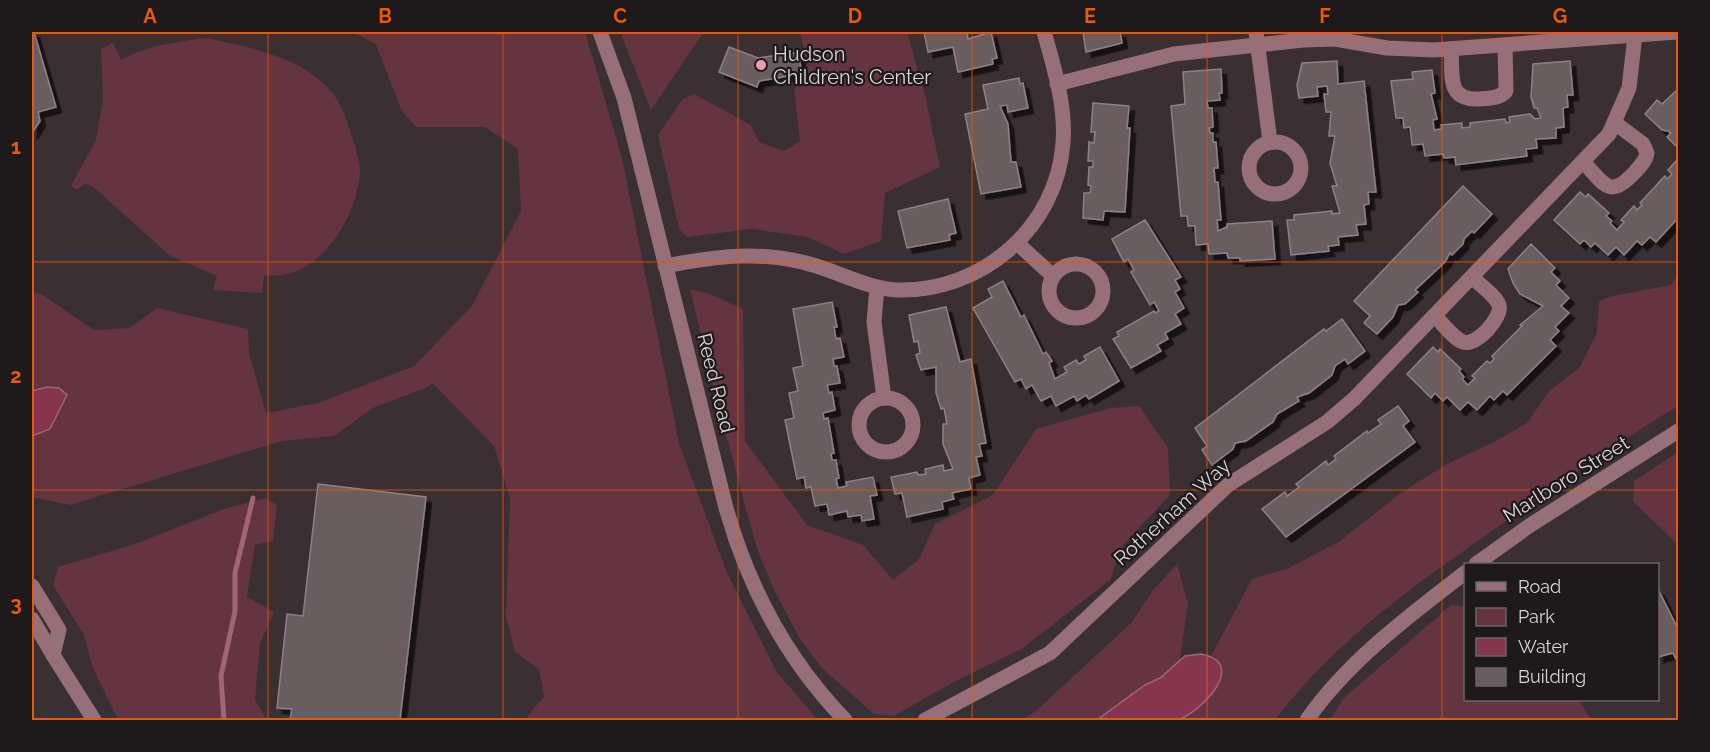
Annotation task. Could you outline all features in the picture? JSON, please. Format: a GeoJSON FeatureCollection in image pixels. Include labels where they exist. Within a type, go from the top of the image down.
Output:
{"type":"FeatureCollection","features":[{"type":"Feature","properties":{"kind":"street","name":"Reed Road"},"geometry":{"type":"LineString","coordinates":[[600,32],[621,87],[726,508],[741,556],[785,645],[845,720]]}},
{"type":"Feature","properties":{"kind":"street"},"geometry":{"type":"LineString","coordinates":[[665,266],[707,258],[768,255],[814,265],[877,287],[912,290],[952,282],[982,269],[1017,243],[1044,207],[1060,166],[1064,122],[1044,32]]}},
{"type":"Feature","properties":{"kind":"street"},"geometry":{"type":"LineString","coordinates":[[1057,84],[1174,54],[1257,38],[1335,39],[1410,50],[1451,50],[1500,41],[1677,32]]}},
{"type":"Feature","properties":{"kind":"street","name":"Rotherham Way"},"geometry":{"type":"LineString","coordinates":[[925,720],[1032,665],[1059,647],[1221,491],[1327,422],[1354,399],[1583,162],[1615,123],[1632,78],[1635,35]]}},
{"type":"Feature","properties":{"kind":"street"},"geometry":{"type":"LineString","coordinates":[[1257,38],[1270,142]]}},
{"type":"Feature","properties":{"kind":"street"},"geometry":{"type":"LineString","coordinates":[[1451,50],[1455,91],[1461,98],[1468,100],[1496,97],[1506,91],[1500,41]]}},
{"type":"Feature","properties":{"kind":"street"},"geometry":{"type":"LineString","coordinates":[[1583,162],[1605,184],[1615,188],[1622,186],[1644,162],[1647,153],[1645,146],[1615,123]]}},
{"type":"Feature","properties":{"kind":"street"},"geometry":{"type":"LineString","coordinates":[[1017,243],[1053,276]]}},
{"type":"Feature","properties":{"kind":"street"},"geometry":{"type":"LineString","coordinates":[[1435,316],[1461,341],[1471,342],[1477,339],[1498,316],[1499,307],[1472,277]]}},
{"type":"Feature","properties":{"kind":"street"},"geometry":{"type":"LineString","coordinates":[[877,287],[874,322],[884,398]]}},
{"type":"Feature","properties":{"kind":"street","name":"Marlboro Street"},"geometry":{"type":"LineString","coordinates":[[1477,563],[1529,526],[1678,430]]}},
{"type":"Feature","properties":{"kind":"street"},"geometry":{"type":"LineString","coordinates":[[1307,720],[1323,699],[1366,656],[1464,574]]}},
{"type":"Feature","properties":{"kind":"street"},"geometry":{"type":"LineString","coordinates":[[32,586],[59,630],[53,655]]}},
{"type":"Feature","properties":{"kind":"street"},"geometry":{"type":"LineString","coordinates":[[32,619],[94,720]]}},
{"type":"Feature","properties":{"kind":"green space"},"geometry":{"type":"Polygon","coordinates":[[[351,32],[585,32],[622,158],[679,443],[727,573],[776,671],[818,720],[525,720],[544,696],[539,669],[515,652],[506,616],[510,498],[494,446],[432,383],[428,387],[373,408],[334,436],[282,441],[70,505],[32,497],[32,292],[41,294],[94,330],[130,328],[157,308],[248,329],[249,353],[266,413],[318,403],[414,366],[472,306],[521,211],[518,149],[485,127],[416,127],[401,109],[376,44],[351,32]]]}},
{"type":"Feature","properties":{"kind":"green space"},"geometry":{"type":"Polygon","coordinates":[[[620,32],[700,32],[701,36],[651,110],[620,32]]]}},
{"type":"Feature","properties":{"kind":"green space"},"geometry":{"type":"Polygon","coordinates":[[[800,32],[907,32],[925,95],[940,167],[885,193],[881,241],[844,254],[808,237],[752,229],[687,237],[679,229],[658,135],[682,100],[694,94],[751,125],[759,142],[784,151],[800,141],[794,88],[810,79],[800,32]]]}},
{"type":"Feature","properties":{"kind":"green space"},"geometry":{"type":"Polygon","coordinates":[[[206,38],[268,53],[312,74],[329,89],[337,100],[346,118],[358,156],[360,172],[358,187],[347,219],[338,234],[328,248],[302,268],[284,275],[264,276],[262,293],[213,290],[217,276],[169,255],[97,190],[85,183],[77,190],[71,186],[96,140],[103,100],[101,49],[113,43],[121,60],[152,48],[206,38]]]}},
{"type":"Feature","properties":{"kind":"green space"},"geometry":{"type":"Polygon","coordinates":[[[1678,274],[1678,406],[1476,542],[1383,611],[1326,662],[1275,720],[1177,720],[1211,696],[1216,658],[1211,656],[1252,579],[1289,568],[1340,541],[1398,495],[1445,465],[1496,441],[1527,423],[1550,390],[1579,368],[1597,333],[1599,302],[1608,297],[1671,285],[1678,274]]]}},
{"type":"Feature","properties":{"kind":"green space"},"geometry":{"type":"Polygon","coordinates":[[[690,289],[710,294],[743,309],[745,441],[807,525],[863,545],[893,580],[919,559],[935,524],[993,495],[1036,429],[1111,408],[1139,406],[1168,448],[1170,495],[1122,546],[1110,580],[1023,648],[950,684],[894,716],[874,714],[821,667],[799,637],[774,590],[757,549],[714,390],[690,289]]]}},
{"type":"Feature","properties":{"kind":"green space"},"geometry":{"type":"Polygon","coordinates":[[[1678,452],[1678,545],[1633,501],[1634,481],[1678,452]]]}},
{"type":"Feature","properties":{"kind":"green space"},"geometry":{"type":"Polygon","coordinates":[[[265,498],[277,505],[273,541],[255,545],[247,597],[274,612],[260,643],[255,700],[267,720],[118,720],[92,666],[84,635],[53,585],[58,567],[135,544],[224,509],[265,498]]]}},
{"type":"Feature","properties":{"kind":"green space"},"geometry":{"type":"Polygon","coordinates":[[[1177,564],[1188,603],[1180,660],[1160,678],[1145,685],[1097,720],[1022,720],[1036,711],[1131,623],[1154,589],[1177,564]]]}},
{"type":"Feature","properties":{"kind":"green space"},"geometry":{"type":"Polygon","coordinates":[[[1451,605],[1464,606],[1464,701],[1580,701],[1591,720],[1330,720],[1344,698],[1451,605]]]}},
{"type":"Feature","properties":{"kind":"water"},"geometry":{"type":"Polygon","coordinates":[[[47,387],[59,388],[67,395],[50,429],[32,436],[32,391],[47,387]]]}},
{"type":"Feature","properties":{"kind":"water"},"geometry":{"type":"Polygon","coordinates":[[[1201,654],[1215,659],[1221,667],[1221,676],[1208,698],[1188,715],[1178,720],[1163,722],[1097,720],[1145,685],[1160,678],[1185,656],[1201,654]]]}},
{"type":"Feature","properties":{"kind":"building"},"geometry":{"type":"Polygon","coordinates":[[[32,32],[34,32],[56,107],[38,112],[40,121],[32,133],[32,32]]]}},
{"type":"Feature","properties":{"kind":"building"},"geometry":{"type":"Polygon","coordinates":[[[924,32],[967,32],[968,39],[991,32],[997,58],[992,59],[993,64],[958,72],[953,47],[928,52],[924,32]]]}},
{"type":"Feature","properties":{"kind":"building"},"geometry":{"type":"Polygon","coordinates":[[[1083,32],[1120,32],[1122,43],[1086,52],[1083,32]]]}},
{"type":"Feature","properties":{"kind":"building","name":"Hudson Children's Center"},"geometry":{"type":"Polygon","coordinates":[[[729,47],[758,58],[798,52],[802,74],[759,81],[757,87],[719,72],[729,47]]]}},
{"type":"Feature","properties":{"kind":"building"},"geometry":{"type":"Polygon","coordinates":[[[1337,61],[1338,84],[1364,81],[1376,192],[1368,192],[1369,204],[1364,205],[1366,224],[1356,225],[1358,235],[1338,237],[1339,245],[1328,246],[1329,251],[1291,255],[1287,220],[1294,220],[1294,215],[1332,211],[1332,214],[1340,213],[1332,186],[1337,186],[1330,163],[1335,136],[1329,136],[1331,112],[1326,112],[1324,94],[1328,94],[1327,86],[1317,87],[1318,96],[1299,98],[1297,85],[1302,63],[1337,61]]]}},
{"type":"Feature","properties":{"kind":"building"},"geometry":{"type":"Polygon","coordinates":[[[1570,61],[1573,95],[1567,95],[1568,107],[1563,108],[1564,127],[1556,128],[1556,138],[1536,139],[1537,148],[1526,149],[1527,156],[1456,165],[1455,157],[1444,158],[1443,154],[1425,156],[1423,144],[1412,145],[1410,127],[1404,128],[1403,118],[1396,118],[1391,81],[1413,79],[1412,72],[1432,70],[1435,93],[1431,94],[1437,119],[1433,120],[1434,130],[1442,129],[1441,125],[1462,123],[1462,128],[1470,127],[1470,123],[1505,119],[1506,123],[1510,122],[1509,117],[1530,114],[1535,119],[1541,118],[1537,108],[1534,108],[1531,97],[1533,64],[1570,61]]]}},
{"type":"Feature","properties":{"kind":"building"},"geometry":{"type":"Polygon","coordinates":[[[1221,69],[1220,100],[1207,101],[1208,108],[1212,108],[1213,127],[1209,128],[1210,133],[1213,133],[1213,142],[1216,142],[1218,168],[1214,168],[1215,182],[1218,182],[1221,220],[1217,220],[1218,231],[1227,227],[1227,224],[1272,221],[1275,259],[1240,261],[1240,258],[1228,258],[1227,253],[1209,254],[1208,244],[1196,245],[1195,226],[1188,226],[1187,216],[1181,216],[1171,106],[1185,104],[1183,72],[1221,69]]]}},
{"type":"Feature","properties":{"kind":"building"},"geometry":{"type":"Polygon","coordinates":[[[1019,78],[1020,84],[1023,83],[1028,108],[1008,112],[1007,105],[1000,106],[1008,124],[1011,162],[1016,162],[1021,187],[981,194],[965,114],[988,109],[983,85],[1019,78]]]}},
{"type":"Feature","properties":{"kind":"building"},"geometry":{"type":"Polygon","coordinates":[[[1678,89],[1678,148],[1667,137],[1671,133],[1662,130],[1645,114],[1657,100],[1662,104],[1678,89]]]}},
{"type":"Feature","properties":{"kind":"building"},"geometry":{"type":"Polygon","coordinates":[[[1093,103],[1129,106],[1127,128],[1130,128],[1125,212],[1104,211],[1103,220],[1083,218],[1084,193],[1090,193],[1091,186],[1088,185],[1089,167],[1093,167],[1093,161],[1088,161],[1089,142],[1094,143],[1095,132],[1091,132],[1093,103]]]}},
{"type":"Feature","properties":{"kind":"building"},"geometry":{"type":"Polygon","coordinates":[[[1678,159],[1678,218],[1656,242],[1650,237],[1642,245],[1637,241],[1624,255],[1616,247],[1608,255],[1595,243],[1591,247],[1584,240],[1580,244],[1554,220],[1580,192],[1586,197],[1588,194],[1609,213],[1606,216],[1617,230],[1624,222],[1621,220],[1634,206],[1637,210],[1642,205],[1640,203],[1665,176],[1667,179],[1672,174],[1668,170],[1678,159]]]}},
{"type":"Feature","properties":{"kind":"building"},"geometry":{"type":"Polygon","coordinates":[[[1463,186],[1492,214],[1474,233],[1472,231],[1464,239],[1463,244],[1452,255],[1450,253],[1445,262],[1415,290],[1418,292],[1405,304],[1398,305],[1393,317],[1377,334],[1364,323],[1370,316],[1354,301],[1463,186]]]}},
{"type":"Feature","properties":{"kind":"building"},"geometry":{"type":"Polygon","coordinates":[[[948,199],[956,233],[949,235],[950,240],[907,248],[898,211],[948,199]]]}},
{"type":"Feature","properties":{"kind":"building"},"geometry":{"type":"Polygon","coordinates":[[[1145,220],[1181,277],[1175,280],[1180,289],[1175,292],[1184,308],[1175,314],[1181,324],[1165,333],[1168,339],[1157,345],[1161,351],[1131,368],[1113,339],[1119,336],[1117,332],[1154,311],[1155,313],[1159,311],[1154,302],[1150,305],[1131,272],[1134,270],[1128,259],[1124,262],[1112,239],[1145,220]]]}},
{"type":"Feature","properties":{"kind":"building"},"geometry":{"type":"Polygon","coordinates":[[[1531,244],[1555,268],[1551,272],[1560,281],[1556,285],[1569,298],[1561,306],[1569,313],[1555,327],[1559,331],[1550,340],[1556,346],[1507,395],[1503,391],[1494,400],[1490,396],[1477,410],[1468,402],[1460,410],[1447,397],[1443,401],[1435,393],[1431,398],[1407,374],[1433,347],[1438,352],[1440,349],[1461,369],[1459,371],[1464,377],[1462,379],[1468,385],[1475,378],[1472,376],[1487,361],[1490,363],[1494,359],[1492,356],[1522,326],[1520,325],[1543,306],[1520,294],[1508,269],[1531,244]]]}},
{"type":"Feature","properties":{"kind":"building"},"geometry":{"type":"Polygon","coordinates":[[[1003,281],[1021,317],[1024,315],[1043,354],[1046,352],[1052,361],[1049,363],[1055,379],[1067,372],[1064,367],[1076,360],[1079,364],[1086,360],[1084,356],[1100,347],[1119,381],[1089,399],[1086,395],[1077,401],[1074,396],[1056,406],[1051,396],[1041,401],[1032,385],[1026,389],[1021,379],[1015,382],[973,308],[992,297],[988,289],[1003,281]]]}},
{"type":"Feature","properties":{"kind":"building"},"geometry":{"type":"Polygon","coordinates":[[[832,302],[837,327],[834,327],[836,339],[840,338],[844,357],[833,359],[834,366],[837,366],[840,383],[827,385],[829,393],[832,392],[835,410],[823,413],[824,419],[828,418],[834,453],[831,454],[832,460],[836,460],[839,478],[836,479],[838,488],[847,486],[846,482],[873,477],[877,495],[870,496],[874,519],[862,521],[861,515],[848,517],[847,511],[829,515],[827,504],[815,506],[811,487],[806,488],[804,477],[797,479],[785,420],[794,418],[789,393],[798,391],[793,368],[803,366],[793,309],[832,302]]]}},
{"type":"Feature","properties":{"kind":"building"},"geometry":{"type":"Polygon","coordinates":[[[946,307],[960,362],[971,359],[986,443],[979,444],[982,456],[976,457],[980,475],[969,478],[971,489],[952,493],[954,499],[942,502],[943,509],[907,517],[902,493],[895,494],[891,477],[917,472],[918,475],[926,474],[925,469],[943,465],[944,471],[953,469],[943,444],[943,424],[947,424],[944,408],[941,409],[936,393],[936,367],[921,370],[916,355],[920,353],[918,341],[914,342],[909,315],[946,307]]]}},
{"type":"Feature","properties":{"kind":"building"},"geometry":{"type":"Polygon","coordinates":[[[1342,319],[1365,351],[1348,364],[1345,359],[1335,366],[1332,375],[1309,393],[1297,397],[1299,401],[1277,414],[1273,422],[1246,441],[1235,443],[1233,449],[1212,465],[1202,450],[1207,446],[1195,428],[1324,329],[1326,331],[1342,319]]]}},
{"type":"Feature","properties":{"kind":"building"},"geometry":{"type":"Polygon","coordinates":[[[1398,406],[1409,421],[1403,426],[1415,442],[1286,537],[1262,509],[1285,492],[1287,496],[1299,487],[1296,484],[1326,461],[1328,465],[1336,459],[1334,456],[1367,431],[1368,433],[1381,424],[1378,420],[1398,406]]]}},
{"type":"Feature","properties":{"kind":"building"},"geometry":{"type":"Polygon","coordinates":[[[318,484],[426,497],[400,720],[290,720],[292,709],[277,708],[287,614],[303,616],[318,484]]]}},
{"type":"Feature","properties":{"kind":"building"},"geometry":{"type":"Polygon","coordinates":[[[1659,591],[1678,629],[1678,658],[1676,659],[1673,653],[1659,657],[1659,591]]]}},
{"type":"Feature","properties":{"kind":"waterway"},"geometry":{"type":"LineString","coordinates":[[224,720],[221,676],[235,611],[235,573],[253,498]]}},
{"type":"Feature","properties":{"kind":"place","name":"Hudson Children's Center"},"geometry":{"type":"Point","coordinates":[761,65]}}]}
